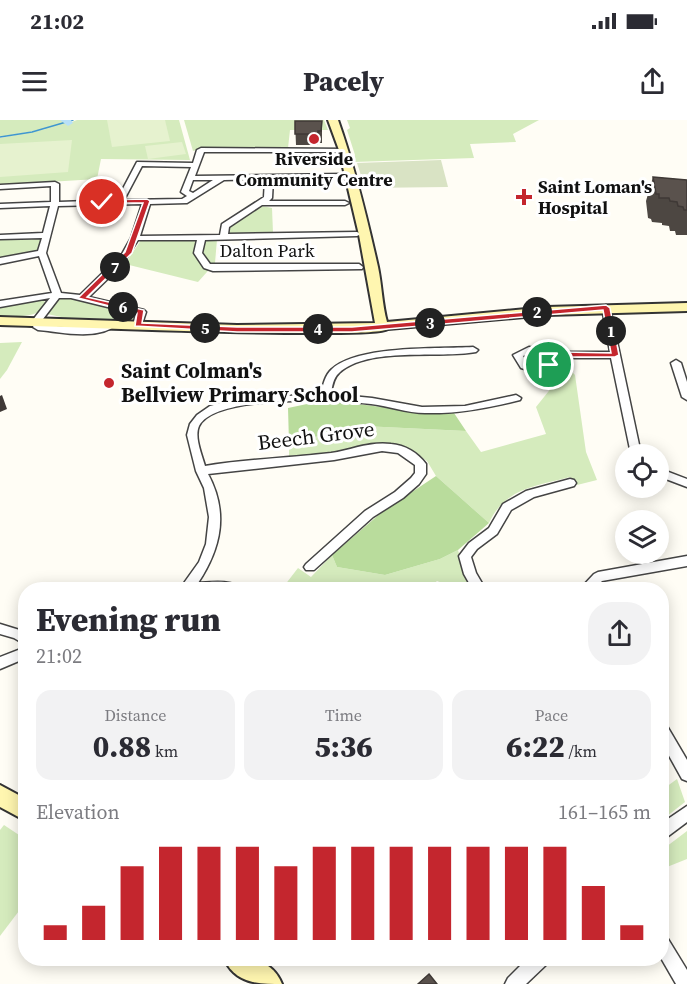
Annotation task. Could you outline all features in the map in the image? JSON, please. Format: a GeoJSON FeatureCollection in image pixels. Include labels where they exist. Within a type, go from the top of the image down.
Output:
{"type":"FeatureCollection","features":[{"type":"Feature","properties":{"kind":"street"},"geometry":{"type":"LineString","coordinates":[[333,120],[344,150],[373,272],[377,309],[382,328]]}},
{"type":"Feature","properties":{"kind":"street"},"geometry":{"type":"LineString","coordinates":[[193,196],[185,192],[200,151],[205,149],[344,150]]}},
{"type":"Feature","properties":{"kind":"street"},"geometry":{"type":"LineString","coordinates":[[120,201],[140,164],[194,165]]}},
{"type":"Feature","properties":{"kind":"street"},"geometry":{"type":"LineString","coordinates":[[191,178],[343,176]]}},
{"type":"Feature","properties":{"kind":"street"},"geometry":{"type":"LineString","coordinates":[[0,206],[184,201],[222,177]]}},
{"type":"Feature","properties":{"kind":"street"},"geometry":{"type":"LineString","coordinates":[[262,203],[268,198],[269,178]]}},
{"type":"Feature","properties":{"kind":"street"},"geometry":{"type":"LineString","coordinates":[[0,187],[55,184],[55,204],[42,254],[57,295]]}},
{"type":"Feature","properties":{"kind":"street"},"geometry":{"type":"LineString","coordinates":[[82,298],[129,253],[147,201]]}},
{"type":"Feature","properties":{"kind":"street"},"geometry":{"type":"LineString","coordinates":[[262,203],[345,203]]}},
{"type":"Feature","properties":{"kind":"street","name":"Dalton Park"},"geometry":{"type":"LineString","coordinates":[[224,237],[225,226],[262,203]]}},
{"type":"Feature","properties":{"kind":"street","name":"Dalton Park"},"geometry":{"type":"LineString","coordinates":[[135,238],[357,234]]}},
{"type":"Feature","properties":{"kind":"street"},"geometry":{"type":"LineString","coordinates":[[0,237],[48,235]]}},
{"type":"Feature","properties":{"kind":"street","name":"Dalton Park"},"geometry":{"type":"LineString","coordinates":[[202,237],[198,253],[207,266],[213,268],[359,267]]}},
{"type":"Feature","properties":{"kind":"street"},"geometry":{"type":"LineString","coordinates":[[0,261],[42,254]]}},
{"type":"Feature","properties":{"kind":"street"},"geometry":{"type":"LineString","coordinates":[[0,304],[57,295],[82,298],[141,312],[138,325]]}},
{"type":"Feature","properties":{"kind":"street"},"geometry":{"type":"LineString","coordinates":[[39,321],[57,295]]}},
{"type":"Feature","properties":{"kind":"street"},"geometry":{"type":"LineString","coordinates":[[0,321],[237,329],[382,328],[547,311],[687,307]]}},
{"type":"Feature","properties":{"kind":"street"},"geometry":{"type":"LineString","coordinates":[[606,308],[634,444]]}},
{"type":"Feature","properties":{"kind":"street","name":"Beech Grove"},"geometry":{"type":"LineString","coordinates":[[326,397],[327,383],[335,371],[362,357],[472,350]]}},
{"type":"Feature","properties":{"kind":"street"},"geometry":{"type":"LineString","coordinates":[[563,355],[615,355]]}},
{"type":"Feature","properties":{"kind":"street"},"geometry":{"type":"LineString","coordinates":[[676,363],[687,397]]}},
{"type":"Feature","properties":{"kind":"street","name":"Beech Grove"},"geometry":{"type":"LineString","coordinates":[[190,582],[204,564],[212,544],[215,518],[210,488],[201,471],[192,435],[194,426],[205,414],[227,403],[326,397],[372,401],[422,410],[465,409],[516,398]]}},
{"type":"Feature","properties":{"kind":"street","name":"Beech Grove"},"geometry":{"type":"LineString","coordinates":[[201,471],[234,465],[333,457],[372,448],[389,447],[402,450],[420,464],[420,474],[415,481],[399,495],[369,514],[310,567]]}},
{"type":"Feature","properties":{"kind":"street"},"geometry":{"type":"LineString","coordinates":[[669,476],[687,483]]}},
{"type":"Feature","properties":{"kind":"street"},"geometry":{"type":"LineString","coordinates":[[475,582],[465,556],[473,546],[493,531],[507,507],[530,494],[570,483]]}},
{"type":"Feature","properties":{"kind":"street"},"geometry":{"type":"LineString","coordinates":[[593,582],[598,577],[633,569],[687,561]]}},
{"type":"Feature","properties":{"kind":"street"},"geometry":{"type":"LineString","coordinates":[[0,629],[18,634]]}},
{"type":"Feature","properties":{"kind":"street"},"geometry":{"type":"LineString","coordinates":[[0,663],[18,655]]}},
{"type":"Feature","properties":{"kind":"street"},"geometry":{"type":"LineString","coordinates":[[669,744],[687,774]]}},
{"type":"Feature","properties":{"kind":"street"},"geometry":{"type":"LineString","coordinates":[[0,795],[18,806]]}},
{"type":"Feature","properties":{"kind":"street"},"geometry":{"type":"LineString","coordinates":[[669,827],[687,813]]}},
{"type":"Feature","properties":{"kind":"street"},"geometry":{"type":"LineString","coordinates":[[669,956],[686,984]]}},
{"type":"Feature","properties":{"kind":"street"},"geometry":{"type":"LineString","coordinates":[[246,966],[270,984]]}},
{"type":"Feature","properties":{"kind":"street"},"geometry":{"type":"LineString","coordinates":[[514,984],[533,966]]}},
{"type":"Feature","properties":{"kind":"green space"},"geometry":{"type":"Polygon","coordinates":[[[0,120],[73,120],[69,123],[77,120],[179,120],[190,160],[101,159],[97,179],[0,185],[0,138],[51,128],[0,137],[0,120]]]}},
{"type":"Feature","properties":{"kind":"green space"},"geometry":{"type":"Polygon","coordinates":[[[107,120],[165,120],[170,141],[112,147],[107,120]]]}},
{"type":"Feature","properties":{"kind":"green space"},"geometry":{"type":"Polygon","coordinates":[[[184,120],[324,120],[328,130],[290,130],[288,148],[209,147],[193,151],[184,120]]]}},
{"type":"Feature","properties":{"kind":"green space"},"geometry":{"type":"Polygon","coordinates":[[[347,120],[539,120],[513,134],[516,142],[470,144],[474,158],[353,162],[355,155],[347,130],[350,128],[347,120]]]}},
{"type":"Feature","properties":{"kind":"green space"},"geometry":{"type":"Polygon","coordinates":[[[72,140],[68,172],[0,177],[0,144],[72,140]]]}},
{"type":"Feature","properties":{"kind":"green space"},"geometry":{"type":"Polygon","coordinates":[[[182,142],[186,154],[148,159],[145,146],[182,142]]]}},
{"type":"Feature","properties":{"kind":"green space"},"geometry":{"type":"Polygon","coordinates":[[[441,160],[448,187],[365,188],[357,163],[441,160]]]}},
{"type":"Feature","properties":{"kind":"green space"},"geometry":{"type":"Polygon","coordinates":[[[262,206],[272,208],[273,233],[228,235],[229,227],[262,206]]]}},
{"type":"Feature","properties":{"kind":"green space"},"geometry":{"type":"Polygon","coordinates":[[[37,237],[41,239],[40,251],[0,259],[0,239],[37,237]]]}},
{"type":"Feature","properties":{"kind":"green space"},"geometry":{"type":"Polygon","coordinates":[[[217,239],[215,263],[198,282],[125,264],[141,240],[217,239]]]}},
{"type":"Feature","properties":{"kind":"green space"},"geometry":{"type":"Polygon","coordinates":[[[68,297],[132,313],[135,317],[133,320],[66,318],[47,314],[59,299],[68,297]]]}},
{"type":"Feature","properties":{"kind":"green space"},"geometry":{"type":"Polygon","coordinates":[[[42,299],[47,304],[32,315],[0,316],[0,306],[42,299]]]}},
{"type":"Feature","properties":{"kind":"green space"},"geometry":{"type":"Polygon","coordinates":[[[22,342],[7,370],[0,379],[0,343],[22,342]]]}},
{"type":"Feature","properties":{"kind":"green space"},"geometry":{"type":"Polygon","coordinates":[[[563,362],[575,375],[586,452],[597,480],[577,485],[570,477],[523,490],[504,502],[489,523],[436,476],[427,461],[405,447],[289,456],[289,443],[363,426],[466,431],[481,452],[546,434],[536,407],[556,382],[542,374],[563,362]]]}},
{"type":"Feature","properties":{"kind":"green space"},"geometry":{"type":"Polygon","coordinates":[[[326,400],[421,412],[454,413],[466,431],[363,426],[289,443],[288,408],[326,400]]]}},
{"type":"Feature","properties":{"kind":"green space"},"geometry":{"type":"Polygon","coordinates":[[[436,476],[489,523],[458,550],[440,559],[385,575],[337,567],[332,555],[382,512],[436,476]]]}},
{"type":"Feature","properties":{"kind":"green space"},"geometry":{"type":"Polygon","coordinates":[[[458,550],[467,582],[287,582],[298,568],[311,577],[332,555],[337,567],[385,575],[440,559],[458,550]]]}},
{"type":"Feature","properties":{"kind":"green space"},"geometry":{"type":"Polygon","coordinates":[[[677,779],[685,802],[669,815],[669,785],[677,779]]]}},
{"type":"Feature","properties":{"kind":"green space"},"geometry":{"type":"Polygon","coordinates":[[[4,825],[18,834],[18,912],[0,936],[0,830],[4,825]]]}},
{"type":"Feature","properties":{"kind":"green space"},"geometry":{"type":"Polygon","coordinates":[[[687,831],[687,859],[669,866],[669,845],[687,831]]]}},
{"type":"Feature","properties":{"kind":"building"},"geometry":{"type":"Polygon","coordinates":[[[295,121],[322,121],[321,131],[318,131],[318,134],[295,134],[295,121]]]}},
{"type":"Feature","properties":{"kind":"building"},"geometry":{"type":"Polygon","coordinates":[[[653,177],[687,180],[687,210],[678,206],[677,202],[670,201],[669,198],[659,198],[653,177]]]}},
{"type":"Feature","properties":{"kind":"building"},"geometry":{"type":"Polygon","coordinates":[[[429,974],[437,984],[418,984],[429,974]]]}},
{"type":"Feature","properties":{"kind":"waterway"},"geometry":{"type":"LineString","coordinates":[[65,120],[68,123]]}},
{"type":"Feature","properties":{"kind":"waterway"},"geometry":{"type":"LineString","coordinates":[[0,137],[32,132],[73,120]]}},
{"type":"Feature","properties":{"kind":"place","name":"Riverside Community Centre"},"geometry":{"type":"Point","coordinates":[314,139]}},
{"type":"Feature","properties":{"kind":"place","name":"Saint Loman's Hospital"},"geometry":{"type":"Point","coordinates":[524,197]}},
{"type":"Feature","properties":{"kind":"place","name":"Saint Colman's Bellview Primary School"},"geometry":{"type":"Point","coordinates":[109,383]}},
{"type":"Feature","properties":{"kind":"route"},"geometry":{"type":"LineString","coordinates":[[102,202],[147,201],[129,253],[82,298],[141,312],[138,325],[237,329],[382,328],[547,311],[606,308],[615,355],[563,355],[549,365]]}}]}
